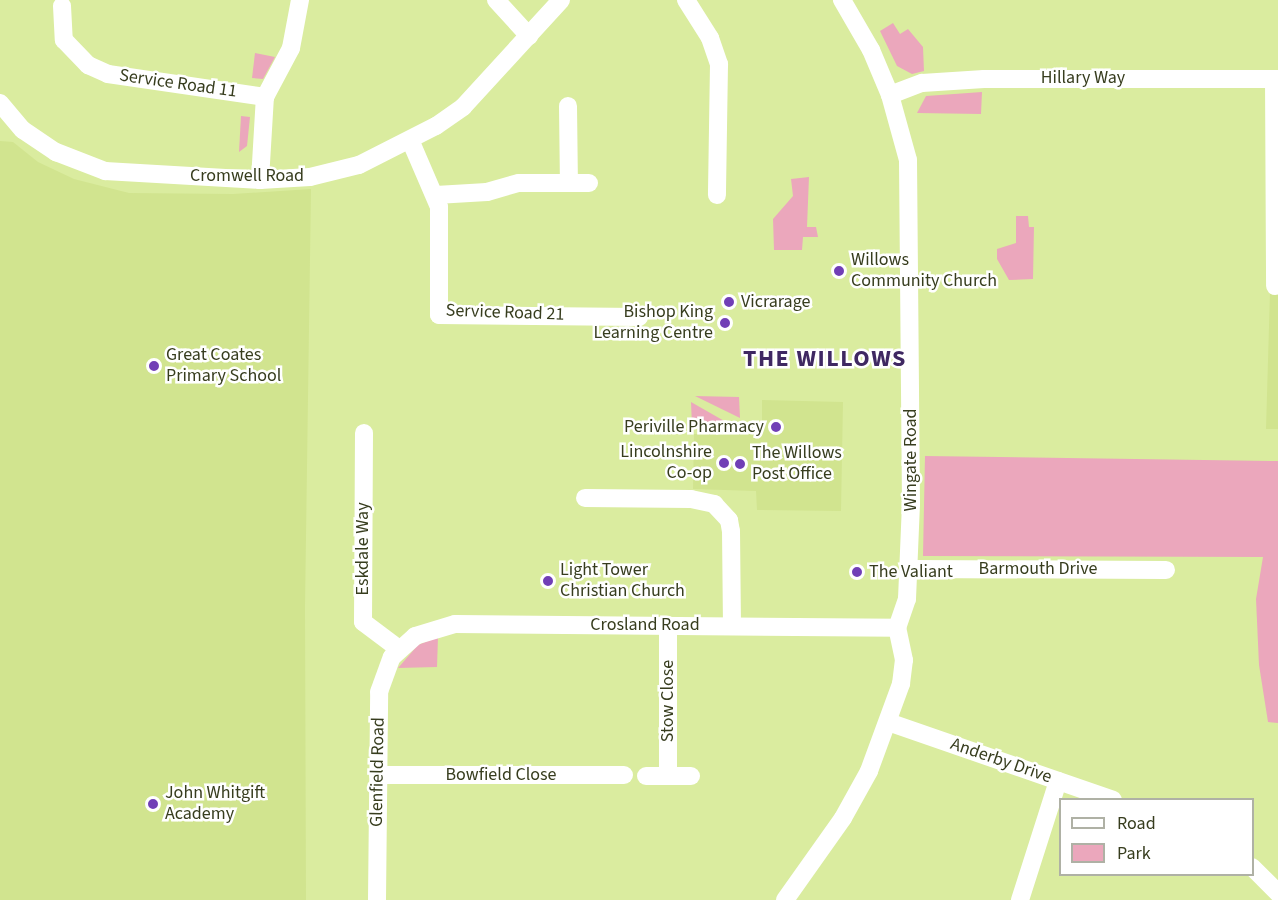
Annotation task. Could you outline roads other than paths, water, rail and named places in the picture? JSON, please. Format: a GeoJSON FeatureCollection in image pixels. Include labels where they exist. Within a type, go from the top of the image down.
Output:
{"type":"FeatureCollection","features":[{"type":"Feature","properties":{"kind":"street"},"geometry":{"type":"LineString","coordinates":[[260,180],[265,97],[291,48],[300,0]]}},
{"type":"Feature","properties":{"kind":"street"},"geometry":{"type":"LineString","coordinates":[[495,0],[529,36]]}},
{"type":"Feature","properties":{"kind":"street","name":"Cromwell Road"},"geometry":{"type":"LineString","coordinates":[[0,103],[23,130],[56,152],[105,171],[260,180],[330,173],[411,142],[463,106],[561,0]]}},
{"type":"Feature","properties":{"kind":"street"},"geometry":{"type":"LineString","coordinates":[[686,0],[710,38],[719,64],[717,195]]}},
{"type":"Feature","properties":{"kind":"street","name":"Wingate Road"},"geometry":{"type":"LineString","coordinates":[[842,0],[871,50],[890,95],[908,160],[909,568],[907,599],[897,628]]}},
{"type":"Feature","properties":{"kind":"street","name":"Service Road 11"},"geometry":{"type":"LineString","coordinates":[[62,6],[64,40],[81,60],[108,74],[265,97]]}},
{"type":"Feature","properties":{"kind":"street","name":"Hillary Way"},"geometry":{"type":"LineString","coordinates":[[890,95],[922,83],[984,79],[1276,79]]}},
{"type":"Feature","properties":{"kind":"street"},"geometry":{"type":"LineString","coordinates":[[1275,286],[1276,79]]}},
{"type":"Feature","properties":{"kind":"street"},"geometry":{"type":"LineString","coordinates":[[568,106],[569,183]]}},
{"type":"Feature","properties":{"kind":"street","name":"Service Road 21"},"geometry":{"type":"LineString","coordinates":[[411,142],[436,195],[439,315],[639,317]]}},
{"type":"Feature","properties":{"kind":"street"},"geometry":{"type":"LineString","coordinates":[[436,195],[487,192],[519,183],[589,183]]}},
{"type":"Feature","properties":{"kind":"street","name":"Eskdale Way"},"geometry":{"type":"LineString","coordinates":[[364,433],[363,622],[399,649]]}},
{"type":"Feature","properties":{"kind":"street"},"geometry":{"type":"LineString","coordinates":[[585,498],[705,501],[729,520],[732,625]]}},
{"type":"Feature","properties":{"kind":"street","name":"Barmouth Drive"},"geometry":{"type":"LineString","coordinates":[[909,568],[1166,570]]}},
{"type":"Feature","properties":{"kind":"street","name":"Crosland Road"},"geometry":{"type":"LineString","coordinates":[[399,649],[415,636],[454,624],[897,628]]}},
{"type":"Feature","properties":{"kind":"street","name":"Stow Close"},"geometry":{"type":"LineString","coordinates":[[668,626],[668,776]]}},
{"type":"Feature","properties":{"kind":"street"},"geometry":{"type":"LineString","coordinates":[[785,900],[858,792],[888,722],[901,684],[904,660],[897,628]]}},
{"type":"Feature","properties":{"kind":"street","name":"Glenfield Road"},"geometry":{"type":"LineString","coordinates":[[377,900],[379,692],[387,665],[399,649]]}},
{"type":"Feature","properties":{"kind":"street","name":"Anderby Drive"},"geometry":{"type":"LineString","coordinates":[[888,722],[1107,798]]}},
{"type":"Feature","properties":{"kind":"street","name":"Bowfield Close"},"geometry":{"type":"LineString","coordinates":[[378,775],[624,775]]}},
{"type":"Feature","properties":{"kind":"street"},"geometry":{"type":"LineString","coordinates":[[645,776],[692,776]]}},
{"type":"Feature","properties":{"kind":"street"},"geometry":{"type":"LineString","coordinates":[[1020,900],[1058,781]]}},
{"type":"Feature","properties":{"kind":"street"},"geometry":{"type":"LineString","coordinates":[[1254,869],[1278,893]]}},
{"type":"Feature","properties":{"kind":"place","name":"Willows Community Church"},"geometry":{"type":"Point","coordinates":[839,271]}},
{"type":"Feature","properties":{"kind":"place","name":"Vicrarage"},"geometry":{"type":"Point","coordinates":[729,302]}},
{"type":"Feature","properties":{"kind":"place","name":"Bishop King Learning Centre"},"geometry":{"type":"Point","coordinates":[725,323]}},
{"type":"Feature","properties":{"kind":"place","name":"Great Coates Primary School"},"geometry":{"type":"Point","coordinates":[154,366]}},
{"type":"Feature","properties":{"kind":"place","name":"Periville Pharmacy"},"geometry":{"type":"Point","coordinates":[776,427]}},
{"type":"Feature","properties":{"kind":"place","name":"Lincolnshire Co-op"},"geometry":{"type":"Point","coordinates":[724,463]}},
{"type":"Feature","properties":{"kind":"place","name":"The Willows Post Office"},"geometry":{"type":"Point","coordinates":[740,464]}},
{"type":"Feature","properties":{"kind":"place","name":"The Valiant"},"geometry":{"type":"Point","coordinates":[857,572]}},
{"type":"Feature","properties":{"kind":"place","name":"Light Tower Christian Church"},"geometry":{"type":"Point","coordinates":[548,581]}},
{"type":"Feature","properties":{"kind":"place","name":"John Whitgift Academy"},"geometry":{"type":"Point","coordinates":[153,804]}},
{"type":"Feature","properties":{"kind":"district","name":"THE WILLOWS"},"geometry":{"type":"Point","coordinates":[825,359]}}]}
